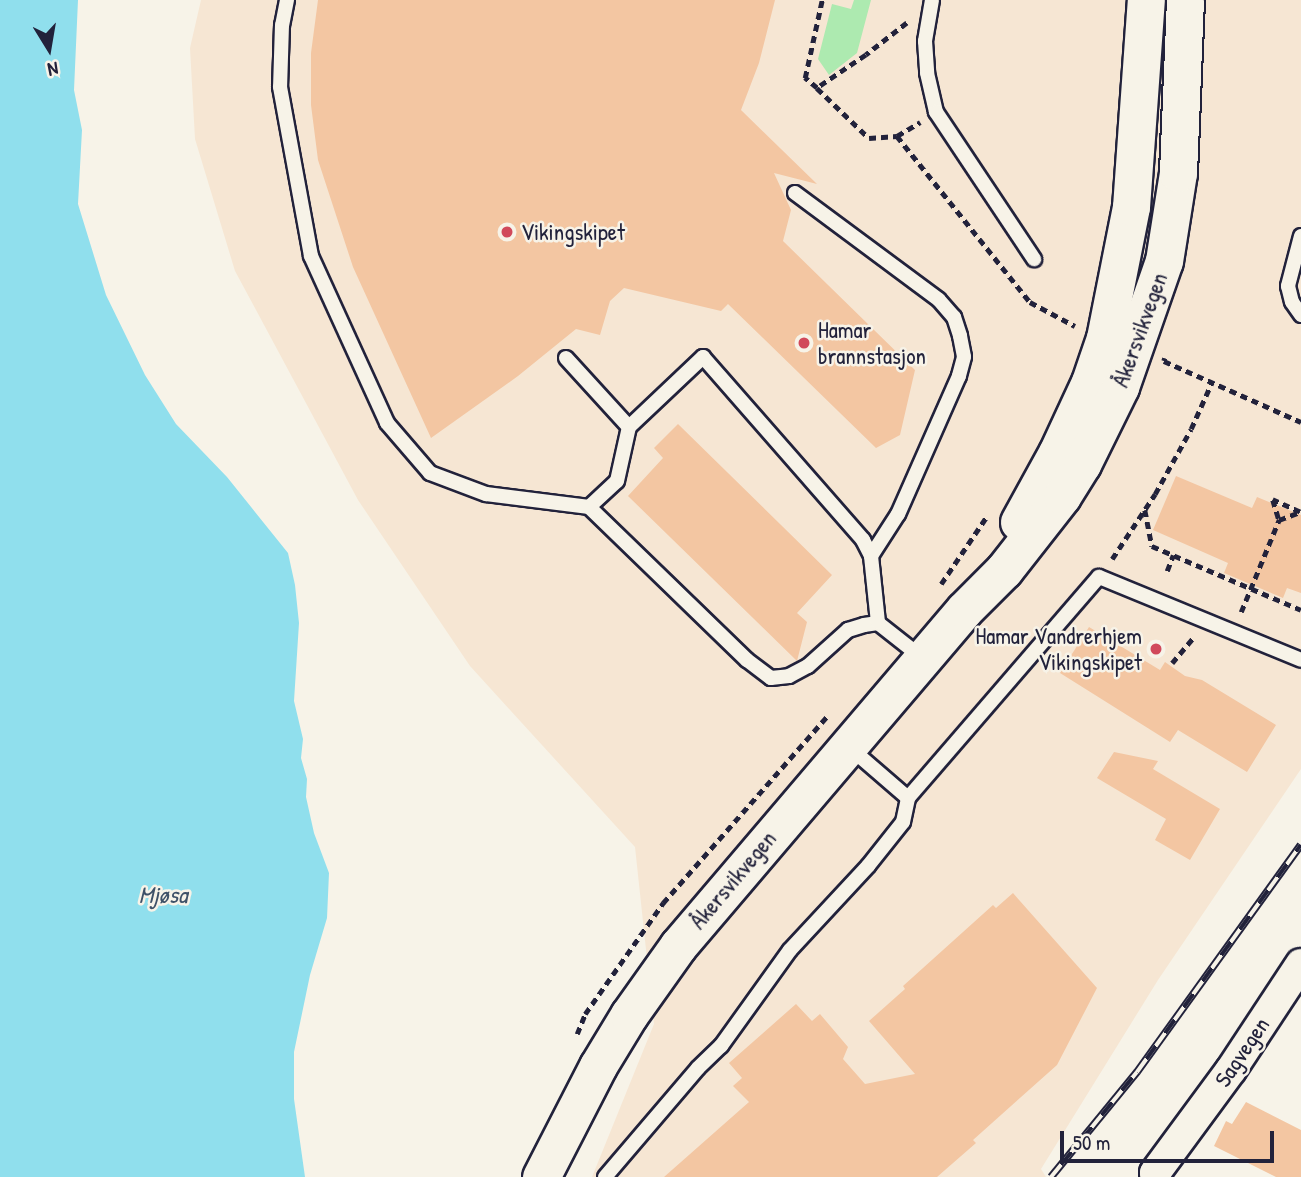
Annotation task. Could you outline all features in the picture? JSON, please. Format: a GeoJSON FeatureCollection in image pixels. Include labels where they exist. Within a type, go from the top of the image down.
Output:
{"type":"FeatureCollection","features":[{"type":"Feature","properties":{"kind":"street","name":"Åkersvikvegen"},"geometry":{"type":"LineString","coordinates":[[964,610],[1013,534],[1057,453],[1090,382],[1105,338],[1131,207],[1146,0]]}},
{"type":"Feature","properties":{"kind":"street","name":"Åkersvikvegen"},"geometry":{"type":"LineString","coordinates":[[541,1177],[571,1114],[629,1015],[735,876],[849,747],[964,610],[1004,570],[1062,496],[1101,427],[1135,350],[1164,261],[1172,222],[1185,0]]}},
{"type":"Feature","properties":{"kind":"street","name":"Sagvegen"},"geometry":{"type":"LineString","coordinates":[[1154,1176],[1231,1070],[1301,964]]}},
{"type":"Feature","properties":{"kind":"lane"},"geometry":{"type":"LineString","coordinates":[[287,0],[282,25],[280,87],[311,256],[387,423],[430,473],[486,494],[589,507],[747,660],[771,678],[789,676],[808,666],[848,630],[878,624]]}},
{"type":"Feature","properties":{"kind":"lane"},"geometry":{"type":"LineString","coordinates":[[932,1],[926,41],[927,73],[936,112],[1034,259]]}},
{"type":"Feature","properties":{"kind":"lane"},"geometry":{"type":"LineString","coordinates":[[795,193],[939,300],[954,317],[960,336],[964,357],[960,376],[898,514],[871,556]]}},
{"type":"Feature","properties":{"kind":"lane"},"geometry":{"type":"LineString","coordinates":[[1301,236],[1288,286],[1292,302],[1301,315]]}},
{"type":"Feature","properties":{"kind":"lane"},"geometry":{"type":"LineString","coordinates":[[589,507],[617,481],[629,427],[703,357],[839,509],[871,556],[878,624],[923,659]]}},
{"type":"Feature","properties":{"kind":"lane"},"geometry":{"type":"LineString","coordinates":[[566,358],[629,427]]}},
{"type":"Feature","properties":{"kind":"lane"},"geometry":{"type":"LineString","coordinates":[[604,1177],[698,1068],[721,1046],[790,950],[886,845],[903,822],[908,798],[1099,578],[1301,660]]}},
{"type":"Feature","properties":{"kind":"lane"},"geometry":{"type":"LineString","coordinates":[[849,747],[908,798]]}},
{"type":"Feature","properties":{"kind":"path"},"geometry":{"type":"LineString","coordinates":[[822,0],[805,78],[869,138],[897,136],[1030,302],[1086,331]]}},
{"type":"Feature","properties":{"kind":"path"},"geometry":{"type":"LineString","coordinates":[[817,88],[866,55],[932,1]]}},
{"type":"Feature","properties":{"kind":"path"},"geometry":{"type":"LineString","coordinates":[[1164,361],[1301,422]]}},
{"type":"Feature","properties":{"kind":"path"},"geometry":{"type":"LineString","coordinates":[[1099,578],[1145,510],[1191,429],[1212,382]]}},
{"type":"Feature","properties":{"kind":"path"},"geometry":{"type":"LineString","coordinates":[[1172,663],[1191,638],[1236,619],[1252,588],[1279,520],[1273,500],[1300,512],[1279,520]]}},
{"type":"Feature","properties":{"kind":"path"},"geometry":{"type":"LineString","coordinates":[[1145,510],[1152,546],[1301,610]]}},
{"type":"Feature","properties":{"kind":"path"},"geometry":{"type":"LineString","coordinates":[[1167,571],[1173,555]]}},
{"type":"Feature","properties":{"kind":"shaded area"},"geometry":{"type":"Polygon","coordinates":[[[201,0],[1301,0],[1301,769],[1158,980],[1041,1169],[1046,1177],[592,1177],[654,1024],[635,847],[470,666],[358,500],[235,271],[195,139],[190,48],[201,0]]]}},
{"type":"Feature","properties":{"kind":"green space"},"geometry":{"type":"Polygon","coordinates":[[[854,0],[871,0],[857,53],[829,75],[818,59],[832,4],[851,9],[854,0]]]}},
{"type":"Feature","properties":{"kind":"water","name":"Mjøsa"},"geometry":{"type":"Polygon","coordinates":[[[0,0],[78,0],[74,90],[82,130],[78,204],[106,295],[145,375],[176,424],[227,477],[288,553],[299,623],[294,701],[303,739],[301,758],[307,779],[306,797],[314,833],[329,873],[327,918],[310,975],[294,1052],[294,1099],[305,1177],[0,1177],[0,0]]]}},
{"type":"Feature","properties":{"kind":"building","name":"Vikingskipet"},"geometry":{"type":"Polygon","coordinates":[[[318,0],[775,0],[759,63],[741,110],[817,184],[774,173],[791,210],[783,241],[915,370],[900,435],[876,448],[728,304],[721,311],[624,288],[610,301],[600,335],[576,329],[518,376],[431,438],[353,267],[318,160],[311,105],[311,53],[318,0]]]}},
{"type":"Feature","properties":{"kind":"building"},"geometry":{"type":"Polygon","coordinates":[[[678,424],[832,575],[797,613],[807,622],[797,661],[628,496],[663,458],[654,448],[678,424]]]}},
{"type":"Feature","properties":{"kind":"building"},"geometry":{"type":"Polygon","coordinates":[[[1176,476],[1252,508],[1257,497],[1301,515],[1301,593],[1287,588],[1283,598],[1224,573],[1228,563],[1153,530],[1176,476]]]}},
{"type":"Feature","properties":{"kind":"building"},"geometry":{"type":"Polygon","coordinates":[[[1089,627],[1160,670],[1165,662],[1185,676],[1202,680],[1276,725],[1247,772],[1178,730],[1170,742],[1060,673],[1089,627]]]}},
{"type":"Feature","properties":{"kind":"building"},"geometry":{"type":"Polygon","coordinates":[[[1114,752],[1158,761],[1153,769],[1220,809],[1190,860],[1155,840],[1166,819],[1097,778],[1114,752]]]}},
{"type":"Feature","properties":{"kind":"building"},"geometry":{"type":"Polygon","coordinates":[[[1013,893],[1097,988],[1057,1065],[973,1140],[976,1143],[937,1177],[664,1177],[749,1102],[733,1086],[742,1078],[729,1063],[796,1004],[812,1021],[820,1014],[848,1047],[843,1059],[865,1084],[915,1074],[869,1021],[905,989],[903,986],[993,905],[996,908],[1013,893]]]}},
{"type":"Feature","properties":{"kind":"building"},"geometry":{"type":"Polygon","coordinates":[[[1246,1102],[1301,1130],[1301,1177],[1276,1177],[1214,1146],[1226,1121],[1232,1124],[1246,1102]]]}},
{"type":"Feature","properties":{"kind":"railway"},"geometry":{"type":"LineString","coordinates":[[1051,1177],[1137,1072],[1301,845]]}},
{"type":"Feature","properties":{"kind":"place","name":"Vikingskipet"},"geometry":{"type":"Point","coordinates":[507,232]}},
{"type":"Feature","properties":{"kind":"place","name":"Hamar brannstasjon"},"geometry":{"type":"Point","coordinates":[804,343]}},
{"type":"Feature","properties":{"kind":"place","name":"Hamar Vandrerhjem Vikingskipet"},"geometry":{"type":"Point","coordinates":[1156,649]}}]}
